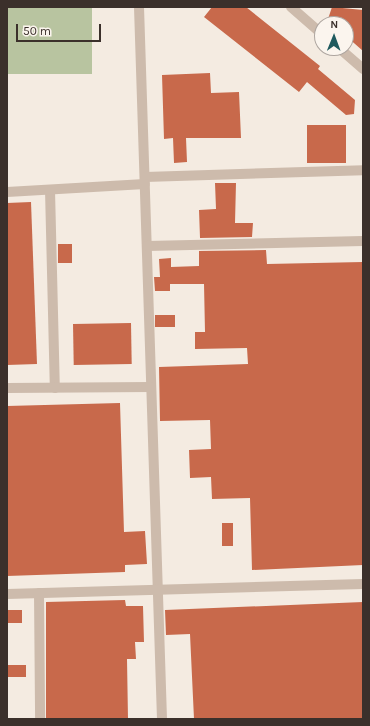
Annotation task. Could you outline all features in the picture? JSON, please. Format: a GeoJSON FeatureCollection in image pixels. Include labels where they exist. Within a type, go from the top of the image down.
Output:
{"type":"FeatureCollection","features":[{"type":"Feature","properties":{"kind":"street"},"geometry":{"type":"LineString","coordinates":[[139,7],[162,719]]}},
{"type":"Feature","properties":{"kind":"street"},"geometry":{"type":"LineString","coordinates":[[291,7],[314,27]]}},
{"type":"Feature","properties":{"kind":"street"},"geometry":{"type":"LineString","coordinates":[[348,56],[363,69]]}},
{"type":"Feature","properties":{"kind":"street"},"geometry":{"type":"LineString","coordinates":[[7,192],[50,190],[145,181],[363,170]]}},
{"type":"Feature","properties":{"kind":"street"},"geometry":{"type":"LineString","coordinates":[[50,190],[55,388]]}},
{"type":"Feature","properties":{"kind":"street"},"geometry":{"type":"LineString","coordinates":[[147,246],[363,241]]}},
{"type":"Feature","properties":{"kind":"street"},"geometry":{"type":"LineString","coordinates":[[7,388],[151,387]]}},
{"type":"Feature","properties":{"kind":"street"},"geometry":{"type":"LineString","coordinates":[[7,594],[363,584]]}},
{"type":"Feature","properties":{"kind":"street"},"geometry":{"type":"LineString","coordinates":[[39,593],[40,719]]}},
{"type":"Feature","properties":{"kind":"green space"},"geometry":{"type":"Polygon","coordinates":[[[7,7],[92,7],[92,74],[7,74],[7,7]]]}},
{"type":"Feature","properties":{"kind":"building"},"geometry":{"type":"Polygon","coordinates":[[[212,7],[246,7],[320,66],[318,69],[355,100],[354,114],[346,115],[307,82],[299,92],[204,17],[212,7]]]}},
{"type":"Feature","properties":{"kind":"building"},"geometry":{"type":"Polygon","coordinates":[[[332,7],[363,10],[363,51],[354,43],[354,16],[329,16],[332,7]]]}},
{"type":"Feature","properties":{"kind":"building"},"geometry":{"type":"Polygon","coordinates":[[[210,73],[211,93],[239,92],[241,138],[186,138],[187,162],[174,163],[173,138],[164,139],[162,75],[210,73]]]}},
{"type":"Feature","properties":{"kind":"building"},"geometry":{"type":"Polygon","coordinates":[[[307,125],[346,125],[346,163],[307,163],[307,125]]]}},
{"type":"Feature","properties":{"kind":"building"},"geometry":{"type":"Polygon","coordinates":[[[215,183],[236,183],[235,223],[253,223],[252,237],[200,238],[199,210],[216,209],[215,183]]]}},
{"type":"Feature","properties":{"kind":"building"},"geometry":{"type":"Polygon","coordinates":[[[31,202],[37,364],[7,365],[7,203],[31,202]]]}},
{"type":"Feature","properties":{"kind":"building"},"geometry":{"type":"Polygon","coordinates":[[[58,244],[72,244],[72,263],[58,263],[58,244]]]}},
{"type":"Feature","properties":{"kind":"building"},"geometry":{"type":"Polygon","coordinates":[[[266,250],[267,264],[363,262],[363,565],[252,570],[250,498],[212,499],[211,477],[190,478],[189,450],[211,449],[210,420],[160,421],[159,367],[248,364],[247,348],[195,349],[195,332],[205,332],[204,284],[170,284],[170,291],[155,291],[154,277],[160,277],[159,259],[171,258],[171,267],[199,266],[199,251],[266,250]]]}},
{"type":"Feature","properties":{"kind":"building"},"geometry":{"type":"Polygon","coordinates":[[[155,315],[175,315],[175,327],[155,327],[155,315]]]}},
{"type":"Feature","properties":{"kind":"building"},"geometry":{"type":"Polygon","coordinates":[[[131,323],[132,364],[74,365],[73,324],[131,323]]]}},
{"type":"Feature","properties":{"kind":"building"},"geometry":{"type":"Polygon","coordinates":[[[120,403],[124,532],[145,531],[147,564],[125,565],[125,572],[7,576],[7,406],[120,403]]]}},
{"type":"Feature","properties":{"kind":"building"},"geometry":{"type":"Polygon","coordinates":[[[222,523],[233,523],[233,546],[222,546],[222,523]]]}},
{"type":"Feature","properties":{"kind":"building"},"geometry":{"type":"Polygon","coordinates":[[[125,600],[126,606],[143,606],[144,642],[135,642],[136,659],[127,659],[128,719],[46,719],[46,602],[125,600]]]}},
{"type":"Feature","properties":{"kind":"building"},"geometry":{"type":"Polygon","coordinates":[[[363,602],[363,719],[194,719],[190,634],[166,635],[165,610],[363,602]]]}},
{"type":"Feature","properties":{"kind":"building"},"geometry":{"type":"Polygon","coordinates":[[[7,610],[22,610],[22,623],[7,623],[7,610]]]}},
{"type":"Feature","properties":{"kind":"building"},"geometry":{"type":"Polygon","coordinates":[[[7,665],[26,665],[26,677],[7,677],[7,665]]]}}]}
